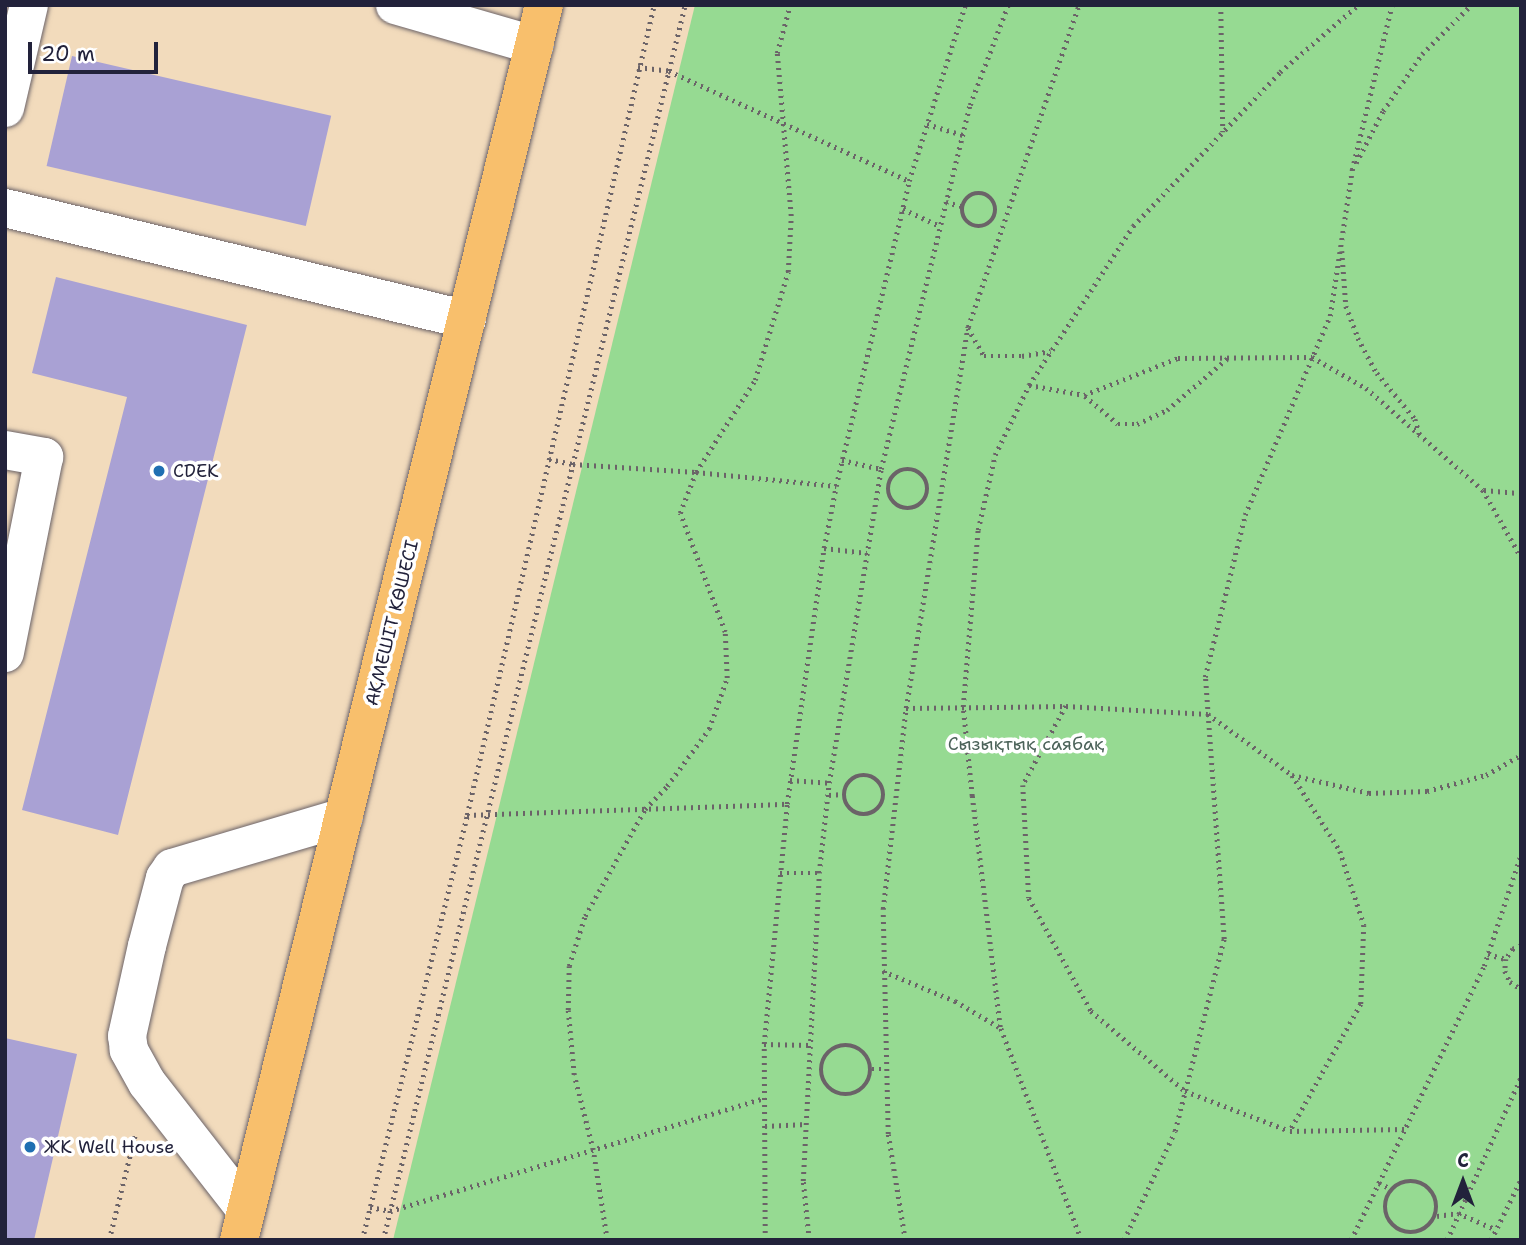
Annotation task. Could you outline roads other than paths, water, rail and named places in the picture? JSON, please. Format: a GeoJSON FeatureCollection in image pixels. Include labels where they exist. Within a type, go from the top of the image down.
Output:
{"type":"FeatureCollection","features":[{"type":"Feature","properties":{"kind":"main road","name":"АҚМЕШІТ КӨШЕСІ"},"geometry":{"type":"LineString","coordinates":[[243,1225],[544,5]]}},
{"type":"Feature","properties":{"kind":"street"},"geometry":{"type":"LineString","coordinates":[[5,108],[29,5]]}},
{"type":"Feature","properties":{"kind":"street"},"geometry":{"type":"LineString","coordinates":[[395,5],[534,45]]}},
{"type":"Feature","properties":{"kind":"street"},"geometry":{"type":"LineString","coordinates":[[5,208],[467,320]]}},
{"type":"Feature","properties":{"kind":"street"},"geometry":{"type":"LineString","coordinates":[[5,450],[44,457],[5,653]]}},
{"type":"Feature","properties":{"kind":"street"},"geometry":{"type":"LineString","coordinates":[[243,1225],[147,1083],[129,1050],[127,1036],[165,878],[172,868],[344,817]]}},
{"type":"Feature","properties":{"kind":"place","name":"CDEK"},"geometry":{"type":"Point","coordinates":[159,471]}},
{"type":"Feature","properties":{"kind":"place","name":"ЖК Well House"},"geometry":{"type":"Point","coordinates":[30,1147]}},
{"type":"Feature","properties":{"kind":"park label","name":"Сызықтық саябақ"},"geometry":{"type":"Point","coordinates":[1026,744]}}]}
